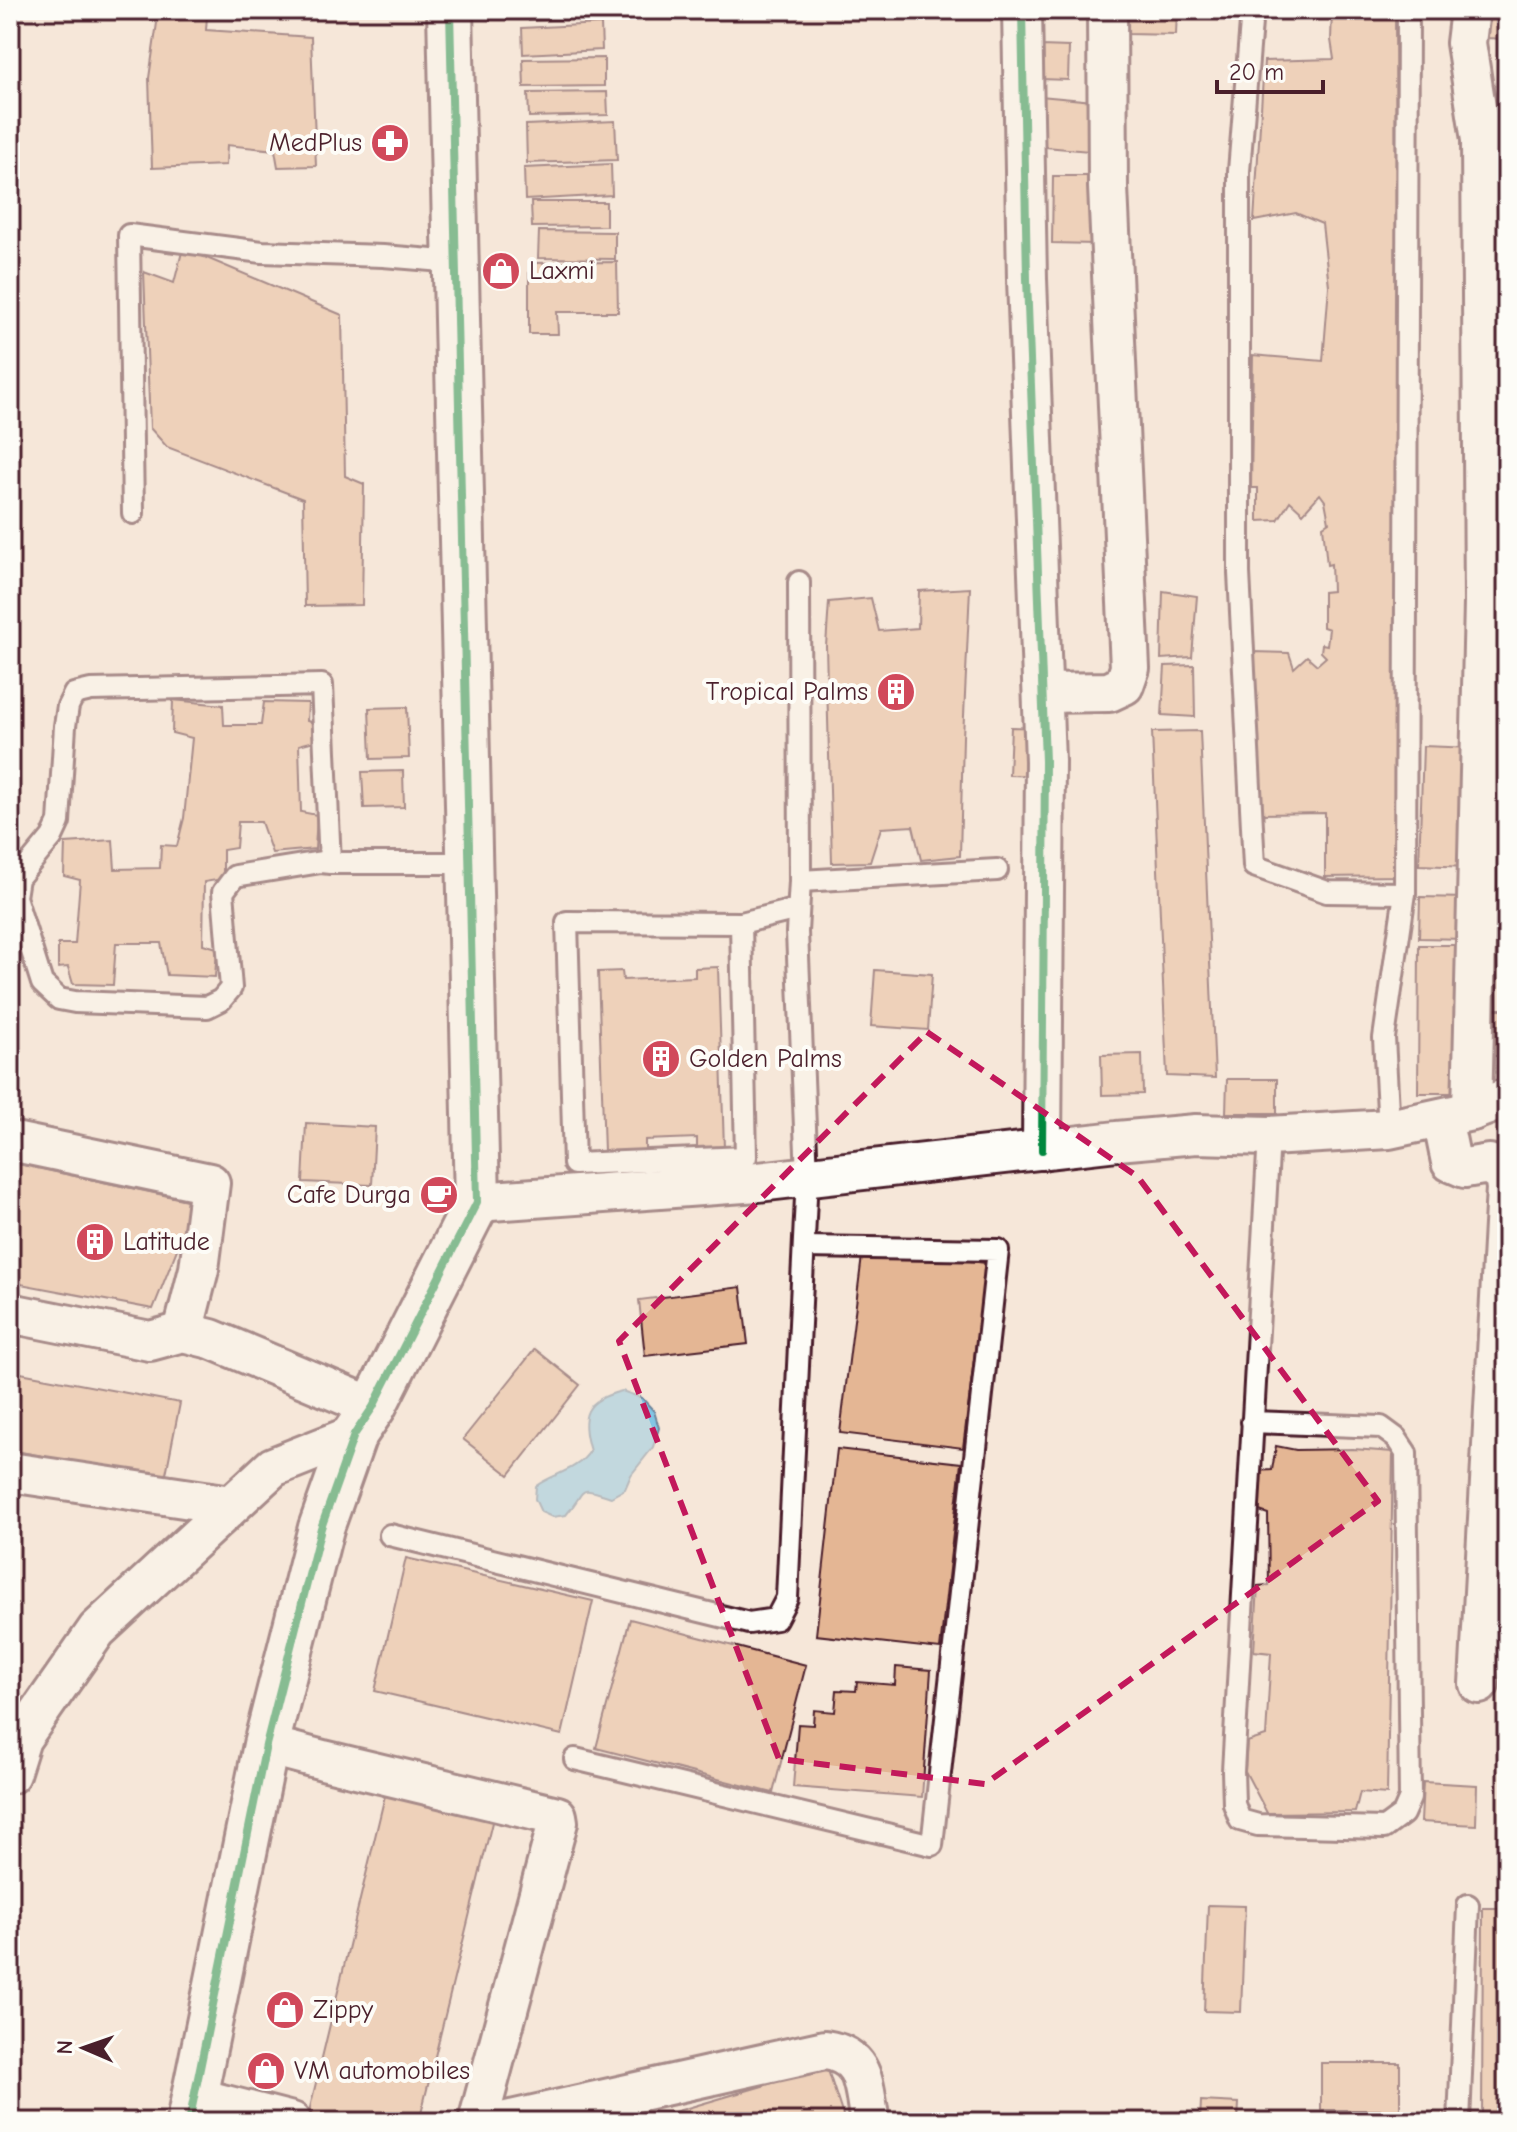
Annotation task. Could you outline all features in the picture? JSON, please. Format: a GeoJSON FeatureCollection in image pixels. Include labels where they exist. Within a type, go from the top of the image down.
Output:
{"type":"FeatureCollection","features":[{"type":"Feature","properties":{"kind":"street"},"geometry":{"type":"LineString","coordinates":[[292,2122],[192,2109],[266,1745],[321,1528],[364,1421],[477,1202],[450,10]]}},
{"type":"Feature","properties":{"kind":"street"},"geometry":{"type":"LineString","coordinates":[[1022,10],[1027,279],[1045,761],[1042,1150]]}},
{"type":"Feature","properties":{"kind":"street"},"geometry":{"type":"LineString","coordinates":[[1043,693],[1109,692],[1124,685],[1130,668],[1108,187],[1107,10]]}},
{"type":"Feature","properties":{"kind":"street"},"geometry":{"type":"LineString","coordinates":[[1470,10],[1466,43],[1481,140],[1484,587],[1457,1115],[1451,1162],[1465,1168],[1489,1164],[1504,1175],[1506,1188],[1479,1684]]}},
{"type":"Feature","properties":{"kind":"street"},"geometry":{"type":"LineString","coordinates":[[477,1202],[758,1182],[1196,1134],[1269,1136],[1389,1129],[1457,1115],[1507,1098]]}},
{"type":"Feature","properties":{"kind":"street"},"geometry":{"type":"LineString","coordinates":[[10,1141],[210,1183],[199,1269],[183,1332]]}},
{"type":"Feature","properties":{"kind":"street"},"geometry":{"type":"LineString","coordinates":[[10,1313],[150,1341],[183,1332],[211,1339],[364,1421]]}},
{"type":"Feature","properties":{"kind":"street"},"geometry":{"type":"LineString","coordinates":[[10,1774],[21,1739],[97,1630],[273,1467],[364,1421]]}},
{"type":"Feature","properties":{"kind":"street"},"geometry":{"type":"LineString","coordinates":[[10,1472],[231,1505]]}},
{"type":"Feature","properties":{"kind":"street"},"geometry":{"type":"LineString","coordinates":[[266,1745],[557,1816],[558,1822],[478,2122]]}},
{"type":"Feature","properties":{"kind":"street"},"geometry":{"type":"LineString","coordinates":[[502,2122],[825,2050],[840,2052],[853,2060],[861,2075],[870,2122]]}},
{"type":"Feature","properties":{"kind":"lane"},"geometry":{"type":"LineString","coordinates":[[1252,10],[1239,171],[1239,573],[1254,866],[1327,892],[1405,893]]}},
{"type":"Feature","properties":{"kind":"lane"},"geometry":{"type":"LineString","coordinates":[[1389,1129],[1384,1038],[1405,893],[1408,10]]}},
{"type":"Feature","properties":{"kind":"lane"},"geometry":{"type":"LineString","coordinates":[[133,513],[129,235],[262,252],[456,262]]}},
{"type":"Feature","properties":{"kind":"lane"},"geometry":{"type":"LineString","coordinates":[[390,1535],[749,1623],[776,1619],[787,1598],[807,1176],[797,932],[800,881],[799,582]]}},
{"type":"Feature","properties":{"kind":"lane"},"geometry":{"type":"LineString","coordinates":[[330,863],[322,685],[91,690],[74,694],[68,706],[59,822],[52,837],[18,878],[15,897],[42,983],[59,999],[207,1007],[221,1000],[231,988],[223,892],[235,876],[321,862],[330,863],[469,863]]}},
{"type":"Feature","properties":{"kind":"lane"},"geometry":{"type":"LineString","coordinates":[[800,881],[997,870]]}},
{"type":"Feature","properties":{"kind":"lane"},"geometry":{"type":"LineString","coordinates":[[741,923],[746,1157],[574,1164],[567,922],[741,923],[798,909]]}},
{"type":"Feature","properties":{"kind":"lane"},"geometry":{"type":"LineString","coordinates":[[1252,1422],[1381,1427],[1396,1438],[1406,1453],[1410,1798],[1403,1814],[1384,1828],[1258,1825],[1240,1820],[1234,1804],[1233,1771],[1252,1422],[1269,1136]]}},
{"type":"Feature","properties":{"kind":"lane"},"geometry":{"type":"LineString","coordinates":[[575,1759],[932,1845],[998,1250],[804,1247]]}},
{"type":"Feature","properties":{"kind":"lane"},"geometry":{"type":"LineString","coordinates":[[1459,2122],[1468,1905]]}},
{"type":"Feature","properties":{"kind":"highlighted area"},"geometry":{"type":"Polygon","coordinates":[[[927,1032],[1138,1177],[1378,1501],[985,1784],[779,1759],[619,1341],[927,1032]]]}},
{"type":"Feature","properties":{"kind":"water"},"geometry":{"type":"Polygon","coordinates":[[[622,1391],[642,1398],[654,1411],[659,1428],[653,1447],[631,1475],[625,1489],[611,1497],[592,1491],[583,1492],[566,1515],[552,1517],[541,1512],[535,1499],[536,1486],[585,1458],[590,1451],[585,1428],[588,1411],[600,1399],[622,1391]]]}},
{"type":"Feature","properties":{"kind":"building"},"geometry":{"type":"Polygon","coordinates":[[[528,10],[597,10],[597,18],[529,21],[528,10]]]}},
{"type":"Feature","properties":{"kind":"building"},"geometry":{"type":"Polygon","coordinates":[[[1037,10],[1100,10],[1100,15],[1037,14],[1037,10]]]}},
{"type":"Feature","properties":{"kind":"building"},"geometry":{"type":"Polygon","coordinates":[[[1128,10],[1177,10],[1176,35],[1128,34],[1128,10]]]}},
{"type":"Feature","properties":{"kind":"building"},"geometry":{"type":"Polygon","coordinates":[[[1332,10],[1395,10],[1399,876],[1325,877],[1325,813],[1255,814],[1253,652],[1289,653],[1294,668],[1307,656],[1317,665],[1326,657],[1321,652],[1322,644],[1327,645],[1329,629],[1323,627],[1323,592],[1332,591],[1331,564],[1327,565],[1323,526],[1329,522],[1325,501],[1320,494],[1303,513],[1290,501],[1278,520],[1258,521],[1258,488],[1251,488],[1253,355],[1323,361],[1329,286],[1322,224],[1296,213],[1254,221],[1264,61],[1334,59],[1332,10]]]}},
{"type":"Feature","properties":{"kind":"building"},"geometry":{"type":"Polygon","coordinates":[[[1488,10],[1507,10],[1507,39],[1486,38],[1488,10]]]}},
{"type":"Feature","properties":{"kind":"building"},"geometry":{"type":"Polygon","coordinates":[[[158,16],[207,16],[206,30],[311,37],[316,166],[278,167],[275,150],[227,145],[226,165],[152,168],[149,78],[158,16]]]}},
{"type":"Feature","properties":{"kind":"building"},"geometry":{"type":"Polygon","coordinates":[[[601,24],[602,50],[523,54],[522,28],[601,24]]]}},
{"type":"Feature","properties":{"kind":"building"},"geometry":{"type":"Polygon","coordinates":[[[1041,46],[1069,47],[1068,80],[1040,79],[1041,46]]]}},
{"type":"Feature","properties":{"kind":"building"},"geometry":{"type":"Polygon","coordinates":[[[604,58],[604,86],[524,87],[523,59],[604,58]]]}},
{"type":"Feature","properties":{"kind":"building"},"geometry":{"type":"Polygon","coordinates":[[[607,92],[608,115],[529,117],[528,93],[607,92]]]}},
{"type":"Feature","properties":{"kind":"building"},"geometry":{"type":"Polygon","coordinates":[[[1040,96],[1093,101],[1089,151],[1035,146],[1040,96]]]}},
{"type":"Feature","properties":{"kind":"building"},"geometry":{"type":"Polygon","coordinates":[[[615,121],[617,160],[527,163],[526,125],[615,121]]]}},
{"type":"Feature","properties":{"kind":"building"},"geometry":{"type":"Polygon","coordinates":[[[1490,141],[1507,142],[1507,201],[1488,200],[1490,141]]]}},
{"type":"Feature","properties":{"kind":"building"},"geometry":{"type":"Polygon","coordinates":[[[611,164],[612,195],[525,200],[524,168],[611,164]]]}},
{"type":"Feature","properties":{"kind":"building"},"geometry":{"type":"Polygon","coordinates":[[[1053,176],[1095,176],[1094,244],[1052,243],[1053,176]]]}},
{"type":"Feature","properties":{"kind":"building"},"geometry":{"type":"Polygon","coordinates":[[[531,202],[606,202],[606,226],[532,227],[531,202]]]}},
{"type":"Feature","properties":{"kind":"building"},"geometry":{"type":"Polygon","coordinates":[[[539,231],[615,232],[615,259],[538,258],[539,231]]]}},
{"type":"Feature","properties":{"kind":"building"},"geometry":{"type":"Polygon","coordinates":[[[183,248],[342,315],[345,476],[364,484],[362,605],[305,606],[303,499],[167,447],[150,428],[144,272],[174,283],[183,248]]]}},
{"type":"Feature","properties":{"kind":"building"},"geometry":{"type":"Polygon","coordinates":[[[617,262],[618,312],[557,312],[558,334],[529,334],[529,263],[617,262]]]}},
{"type":"Feature","properties":{"kind":"building"},"geometry":{"type":"Polygon","coordinates":[[[1499,408],[1507,408],[1507,505],[1497,505],[1499,408]]]}},
{"type":"Feature","properties":{"kind":"building"},"geometry":{"type":"Polygon","coordinates":[[[1486,545],[1507,545],[1507,664],[1491,665],[1486,545]]]}},
{"type":"Feature","properties":{"kind":"building","name":"Tropical Palms"},"geometry":{"type":"Polygon","coordinates":[[[970,588],[960,856],[921,860],[913,826],[881,828],[870,862],[832,863],[826,646],[829,602],[871,598],[879,631],[918,628],[919,591],[970,588]]]}},
{"type":"Feature","properties":{"kind":"building"},"geometry":{"type":"Polygon","coordinates":[[[1163,591],[1197,596],[1192,657],[1161,659],[1163,591]]]}},
{"type":"Feature","properties":{"kind":"building"},"geometry":{"type":"Polygon","coordinates":[[[1194,665],[1195,717],[1162,715],[1165,666],[1194,665]]]}},
{"type":"Feature","properties":{"kind":"building"},"geometry":{"type":"Polygon","coordinates":[[[1497,693],[1507,693],[1507,724],[1496,723],[1497,693]]]}},
{"type":"Feature","properties":{"kind":"building"},"geometry":{"type":"Polygon","coordinates":[[[173,700],[223,705],[224,725],[261,725],[264,702],[308,703],[307,721],[322,725],[322,739],[299,745],[301,812],[317,815],[315,849],[272,853],[261,822],[238,822],[236,848],[223,850],[223,879],[204,882],[203,944],[217,948],[215,977],[167,975],[161,943],[116,943],[113,985],[73,984],[68,967],[58,968],[58,944],[75,944],[80,880],[64,876],[65,843],[113,840],[115,869],[160,868],[161,845],[177,846],[184,818],[192,738],[172,733],[173,700]]]}},
{"type":"Feature","properties":{"kind":"building"},"geometry":{"type":"Polygon","coordinates":[[[407,707],[409,758],[371,759],[369,708],[407,707]]]}},
{"type":"Feature","properties":{"kind":"building"},"geometry":{"type":"Polygon","coordinates":[[[1011,727],[1042,728],[1040,776],[1009,775],[1011,727]]]}},
{"type":"Feature","properties":{"kind":"building"},"geometry":{"type":"Polygon","coordinates":[[[1200,731],[1215,1078],[1167,1076],[1152,732],[1200,731]]]}},
{"type":"Feature","properties":{"kind":"building"},"geometry":{"type":"Polygon","coordinates":[[[1507,741],[1507,794],[1495,796],[1490,743],[1507,741]]]}},
{"type":"Feature","properties":{"kind":"building"},"geometry":{"type":"Polygon","coordinates":[[[1423,746],[1472,748],[1468,867],[1419,865],[1423,746]]]}},
{"type":"Feature","properties":{"kind":"building"},"geometry":{"type":"Polygon","coordinates":[[[403,771],[404,807],[364,808],[362,772],[403,771]]]}},
{"type":"Feature","properties":{"kind":"building"},"geometry":{"type":"Polygon","coordinates":[[[1420,897],[1467,898],[1466,939],[1419,938],[1420,897]]]}},
{"type":"Feature","properties":{"kind":"building"},"geometry":{"type":"Polygon","coordinates":[[[1419,945],[1467,945],[1466,1093],[1418,1093],[1419,945]]]}},
{"type":"Feature","properties":{"kind":"building","name":"Golden Palms"},"geometry":{"type":"Polygon","coordinates":[[[718,967],[724,1148],[697,1149],[697,1138],[645,1140],[645,1151],[604,1152],[598,972],[622,971],[623,980],[695,977],[695,968],[718,967]]]}},
{"type":"Feature","properties":{"kind":"building"},"geometry":{"type":"Polygon","coordinates":[[[875,970],[932,974],[928,1030],[871,1026],[875,970]]]}},
{"type":"Feature","properties":{"kind":"building"},"geometry":{"type":"Polygon","coordinates":[[[1489,1009],[1507,1009],[1507,1056],[1489,1056],[1489,1009]]]}},
{"type":"Feature","properties":{"kind":"building"},"geometry":{"type":"Polygon","coordinates":[[[1142,1054],[1143,1094],[1102,1095],[1101,1055],[1142,1054]]]}},
{"type":"Feature","properties":{"kind":"building"},"geometry":{"type":"Polygon","coordinates":[[[1227,1079],[1277,1079],[1277,1113],[1226,1113],[1227,1079]]]}},
{"type":"Feature","properties":{"kind":"building"},"geometry":{"type":"Polygon","coordinates":[[[306,1123],[375,1127],[372,1185],[303,1182],[306,1123]]]}},
{"type":"Feature","properties":{"kind":"building","name":"Latitude"},"geometry":{"type":"Polygon","coordinates":[[[10,1162],[196,1202],[153,1309],[10,1282],[10,1162]]]}},
{"type":"Feature","properties":{"kind":"building"},"geometry":{"type":"Polygon","coordinates":[[[863,1248],[986,1263],[963,1448],[840,1433],[863,1248]]]}},
{"type":"Feature","properties":{"kind":"building"},"geometry":{"type":"Polygon","coordinates":[[[741,1287],[748,1344],[645,1356],[639,1300],[741,1287]]]}},
{"type":"Feature","properties":{"kind":"building"},"geometry":{"type":"Polygon","coordinates":[[[535,1349],[580,1385],[509,1475],[463,1439],[535,1349]]]}},
{"type":"Feature","properties":{"kind":"building"},"geometry":{"type":"Polygon","coordinates":[[[10,1371],[180,1403],[165,1479],[10,1450],[10,1371]]]}},
{"type":"Feature","properties":{"kind":"building"},"geometry":{"type":"Polygon","coordinates":[[[1276,1446],[1296,1450],[1393,1452],[1387,1794],[1360,1792],[1355,1812],[1267,1813],[1245,1771],[1247,1742],[1266,1736],[1271,1653],[1254,1651],[1258,1586],[1269,1585],[1268,1514],[1251,1508],[1255,1471],[1272,1470],[1276,1446]]]}},
{"type":"Feature","properties":{"kind":"building"},"geometry":{"type":"Polygon","coordinates":[[[837,1449],[961,1463],[940,1649],[816,1635],[837,1449]]]}},
{"type":"Feature","properties":{"kind":"building"},"geometry":{"type":"Polygon","coordinates":[[[406,1558],[593,1601],[562,1735],[375,1691],[406,1558]]]}},
{"type":"Feature","properties":{"kind":"building"},"geometry":{"type":"Polygon","coordinates":[[[630,1619],[806,1665],[773,1793],[596,1748],[630,1619]]]}},
{"type":"Feature","properties":{"kind":"building"},"geometry":{"type":"Polygon","coordinates":[[[896,1667],[931,1670],[922,1797],[793,1787],[798,1724],[813,1725],[814,1710],[835,1712],[837,1690],[856,1691],[857,1682],[895,1685],[896,1667]]]}},
{"type":"Feature","properties":{"kind":"building"},"geometry":{"type":"Polygon","coordinates":[[[1423,1782],[1477,1785],[1476,1825],[1421,1822],[1423,1782]]]}},
{"type":"Feature","properties":{"kind":"building"},"geometry":{"type":"Polygon","coordinates":[[[388,1783],[495,1810],[419,2122],[333,2122],[308,2116],[388,1783]]]}},
{"type":"Feature","properties":{"kind":"building"},"geometry":{"type":"Polygon","coordinates":[[[1208,1905],[1245,1906],[1241,2012],[1204,2011],[1208,1905]]]}},
{"type":"Feature","properties":{"kind":"building"},"geometry":{"type":"Polygon","coordinates":[[[1483,1908],[1507,1908],[1507,2122],[1482,2122],[1483,1908]]]}},
{"type":"Feature","properties":{"kind":"building"},"geometry":{"type":"Polygon","coordinates":[[[1321,2063],[1400,2063],[1400,2110],[1321,2110],[1321,2063]]]}},
{"type":"Feature","properties":{"kind":"building"},"geometry":{"type":"Polygon","coordinates":[[[827,2067],[845,2122],[640,2122],[827,2067]]]}},
{"type":"Feature","properties":{"kind":"building"},"geometry":{"type":"Polygon","coordinates":[[[1201,2101],[1239,2103],[1238,2122],[1200,2122],[1201,2101]]]}},
{"type":"Feature","properties":{"kind":"building"},"geometry":{"type":"Polygon","coordinates":[[[1316,2119],[1403,2119],[1403,2122],[1316,2122],[1316,2119]]]}},
{"type":"Feature","properties":{"kind":"cycle path"},"geometry":{"type":"LineString","coordinates":[[189,2122],[266,1745],[321,1528],[354,1435],[373,1407],[477,1202],[450,10]]}},
{"type":"Feature","properties":{"kind":"cycle path"},"geometry":{"type":"LineString","coordinates":[[1022,10],[1027,279],[1045,761],[1042,1150]]}},
{"type":"Feature","properties":{"kind":"place","name":"MedPlus"},"geometry":{"type":"Point","coordinates":[390,143]}},
{"type":"Feature","properties":{"kind":"place","name":"Laxmi"},"geometry":{"type":"Point","coordinates":[501,271]}},
{"type":"Feature","properties":{"kind":"place","name":"Tropical Palms"},"geometry":{"type":"Point","coordinates":[896,692]}},
{"type":"Feature","properties":{"kind":"place","name":"Golden Palms"},"geometry":{"type":"Point","coordinates":[661,1059]}},
{"type":"Feature","properties":{"kind":"place","name":"Cafe Durga"},"geometry":{"type":"Point","coordinates":[439,1195]}},
{"type":"Feature","properties":{"kind":"place","name":"Latitude"},"geometry":{"type":"Point","coordinates":[95,1242]}},
{"type":"Feature","properties":{"kind":"place","name":"Zippy"},"geometry":{"type":"Point","coordinates":[285,2010]}},
{"type":"Feature","properties":{"kind":"place","name":"VM automobiles"},"geometry":{"type":"Point","coordinates":[266,2071]}}]}
